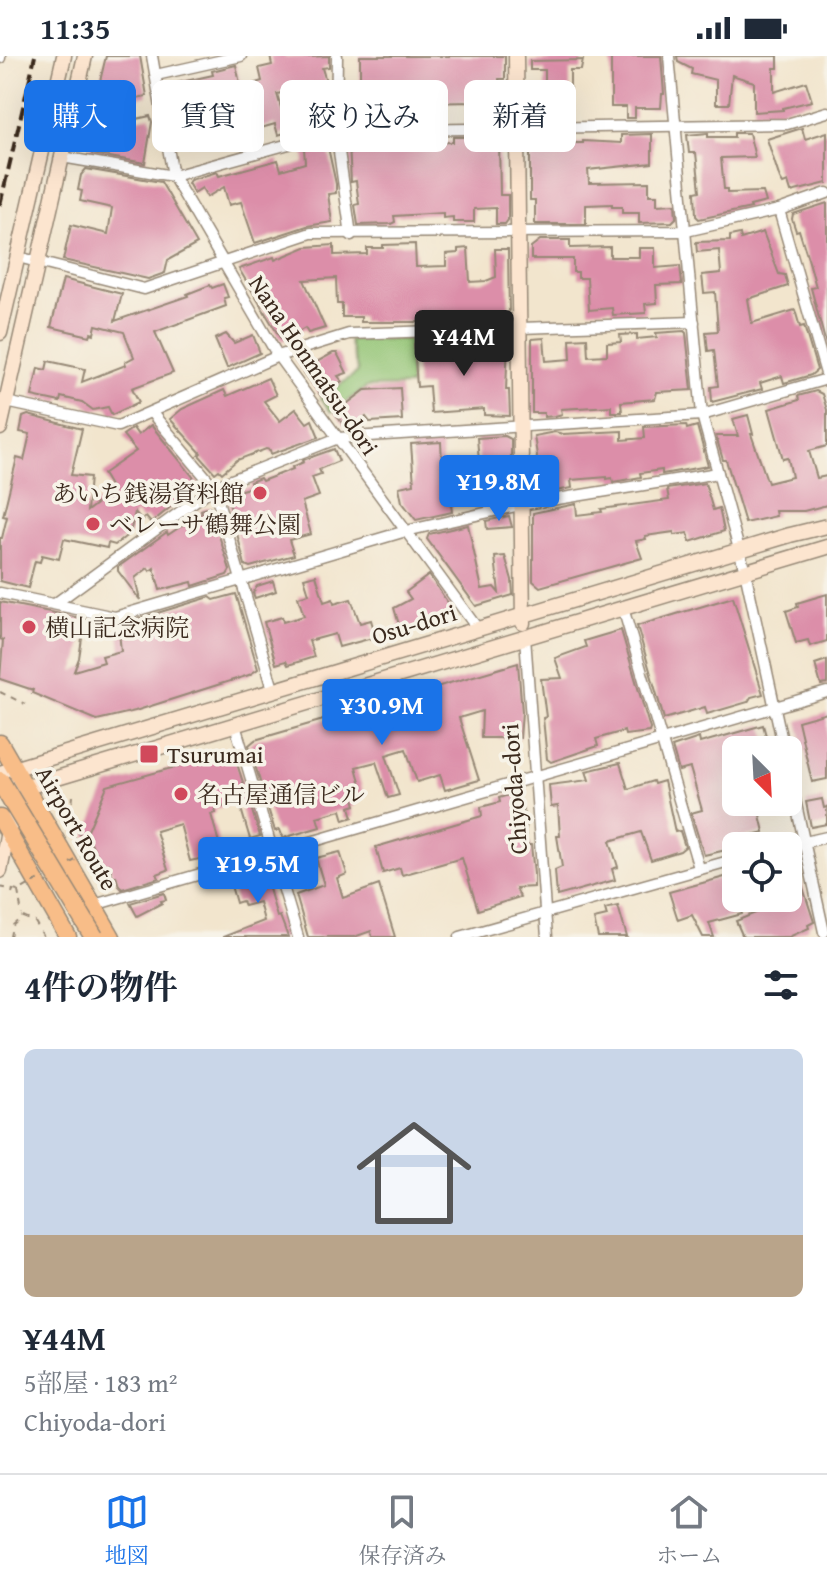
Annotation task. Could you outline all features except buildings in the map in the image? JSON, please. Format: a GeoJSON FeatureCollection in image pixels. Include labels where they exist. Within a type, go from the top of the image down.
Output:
{"type":"FeatureCollection","features":[{"type":"Feature","properties":{"kind":"highway"},"geometry":{"type":"LineString","coordinates":[[0,783],[94,937]]}},
{"type":"Feature","properties":{"kind":"main road","name":"Airport Route"},"geometry":{"type":"LineString","coordinates":[[0,743],[7,770],[27,787],[112,937]]}},
{"type":"Feature","properties":{"kind":"main road"},"geometry":{"type":"LineString","coordinates":[[4,824],[68,937]]}},
{"type":"Feature","properties":{"kind":"street"},"geometry":{"type":"LineString","coordinates":[[0,333],[64,56]]}},
{"type":"Feature","properties":{"kind":"street"},"geometry":{"type":"LineString","coordinates":[[0,428],[85,56]]}},
{"type":"Feature","properties":{"kind":"street","name":"Nana Honmatsu-dori"},"geometry":{"type":"LineString","coordinates":[[152,56],[173,176],[222,263],[278,356],[477,628]]}},
{"type":"Feature","properties":{"kind":"street"},"geometry":{"type":"LineString","coordinates":[[156,75],[241,56]]}},
{"type":"Feature","properties":{"kind":"street"},"geometry":{"type":"LineString","coordinates":[[337,56],[337,80]]}},
{"type":"Feature","properties":{"kind":"street"},"geometry":{"type":"LineString","coordinates":[[516,56],[516,80]]}},
{"type":"Feature","properties":{"kind":"street"},"geometry":{"type":"LineString","coordinates":[[669,56],[702,415],[745,571],[781,736]]}},
{"type":"Feature","properties":{"kind":"street"},"geometry":{"type":"LineString","coordinates":[[576,127],[787,124],[827,112]]}},
{"type":"Feature","properties":{"kind":"street"},"geometry":{"type":"LineString","coordinates":[[62,157],[173,176],[280,146]]}},
{"type":"Feature","properties":{"kind":"street"},"geometry":{"type":"LineString","coordinates":[[339,152],[351,235]]}},
{"type":"Feature","properties":{"kind":"street"},"geometry":{"type":"LineString","coordinates":[[517,152],[521,615],[525,637]]}},
{"type":"Feature","properties":{"kind":"street"},"geometry":{"type":"LineString","coordinates":[[18,257],[144,289],[311,233],[686,231],[779,210],[827,193]]}},
{"type":"Feature","properties":{"kind":"street"},"geometry":{"type":"LineString","coordinates":[[56,603],[214,487],[338,438],[702,415],[827,378],[779,210]]}},
{"type":"Feature","properties":{"kind":"street"},"geometry":{"type":"LineString","coordinates":[[6,402],[118,426],[278,356],[349,334],[694,322]]}},
{"type":"Feature","properties":{"kind":"street"},"geometry":{"type":"LineString","coordinates":[[151,412],[214,487],[273,689]]}},
{"type":"Feature","properties":{"kind":"street"},"geometry":{"type":"LineString","coordinates":[[0,593],[115,617],[406,531],[520,505],[718,473]]}},
{"type":"Feature","properties":{"kind":"street","name":"Osu-dori"},"geometry":{"type":"LineString","coordinates":[[7,770],[827,526]]}},
{"type":"Feature","properties":{"kind":"street","name":"Osu-dori"},"geometry":{"type":"LineString","coordinates":[[27,787],[827,547]]}},
{"type":"Feature","properties":{"kind":"street"},"geometry":{"type":"LineString","coordinates":[[623,608],[699,868]]}},
{"type":"Feature","properties":{"kind":"street","name":"Chiyoda-dori"},"geometry":{"type":"LineString","coordinates":[[525,637],[547,937]]}},
{"type":"Feature","properties":{"kind":"street"},"geometry":{"type":"LineString","coordinates":[[94,905],[827,692]]}},
{"type":"Feature","properties":{"kind":"street"},"geometry":{"type":"LineString","coordinates":[[235,725],[298,937]]}},
{"type":"Feature","properties":{"kind":"street"},"geometry":{"type":"LineString","coordinates":[[0,783],[27,787],[4,824],[0,871]]}},
{"type":"Feature","properties":{"kind":"street"},"geometry":{"type":"LineString","coordinates":[[798,816],[826,931],[813,937]]}},
{"type":"Feature","properties":{"kind":"street"},"geometry":{"type":"LineString","coordinates":[[804,842],[827,837]]}},
{"type":"Feature","properties":{"kind":"street"},"geometry":{"type":"LineString","coordinates":[[460,937],[722,862]]}},
{"type":"Feature","properties":{"kind":"path"},"geometry":{"type":"LineString","coordinates":[[0,692],[25,704]]}},
{"type":"Feature","properties":{"kind":"path"},"geometry":{"type":"LineString","coordinates":[[73,796],[71,813],[89,853]]}},
{"type":"Feature","properties":{"kind":"path"},"geometry":{"type":"LineString","coordinates":[[75,825],[70,828],[79,841]]}},
{"type":"Feature","properties":{"kind":"path"},"geometry":{"type":"LineString","coordinates":[[18,891],[23,917]]}},
{"type":"Feature","properties":{"kind":"path"},"geometry":{"type":"LineString","coordinates":[[10,937],[12,926],[23,917]]}},
{"type":"Feature","properties":{"kind":"path"},"geometry":{"type":"LineString","coordinates":[[23,917],[35,922],[44,937]]}},
{"type":"Feature","properties":{"kind":"green space"},"geometry":{"type":"Polygon","coordinates":[[[409,339],[410,386],[367,387],[331,412],[321,398],[358,372],[349,340],[409,339]]]}},
{"type":"Feature","properties":{"kind":"railway"},"geometry":{"type":"LineString","coordinates":[[0,205],[35,56]]}},
{"type":"Feature","properties":{"kind":"place","name":"あいち銭湯資料館"},"geometry":{"type":"Point","coordinates":[260,493]}},
{"type":"Feature","properties":{"kind":"place","name":"ベレーサ鶴舞公園"},"geometry":{"type":"Point","coordinates":[93,524]}},
{"type":"Feature","properties":{"kind":"place","name":"横山記念病院"},"geometry":{"type":"Point","coordinates":[29,627]}},
{"type":"Feature","properties":{"kind":"place","name":"Tsurumai"},"geometry":{"type":"Point","coordinates":[149,754]}},
{"type":"Feature","properties":{"kind":"place","name":"名古屋通信ビル"},"geometry":{"type":"Point","coordinates":[181,794]}}]}
